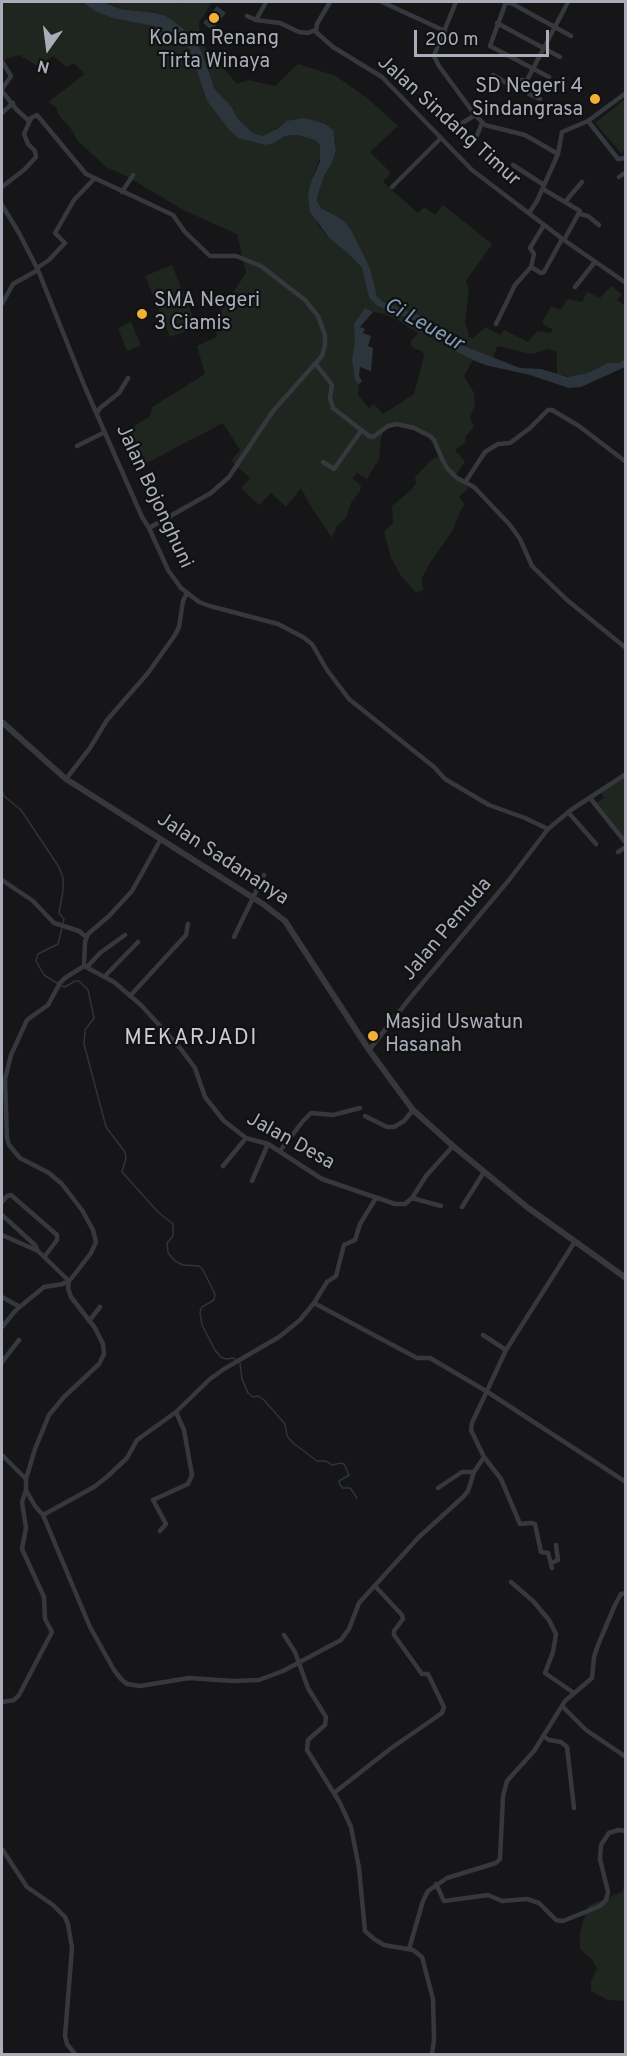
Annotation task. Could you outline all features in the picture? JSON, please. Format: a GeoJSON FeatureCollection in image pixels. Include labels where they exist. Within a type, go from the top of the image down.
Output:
{"type":"FeatureCollection","features":[{"type":"Feature","properties":{"kind":"street"},"geometry":{"type":"LineString","coordinates":[[256,20],[266,2]]}},
{"type":"Feature","properties":{"kind":"street"},"geometry":{"type":"LineString","coordinates":[[248,16],[256,20],[275,21],[303,33],[315,30],[316,24],[330,2]]}},
{"type":"Feature","properties":{"kind":"street"},"geometry":{"type":"LineString","coordinates":[[382,2],[445,31]]}},
{"type":"Feature","properties":{"kind":"street"},"geometry":{"type":"LineString","coordinates":[[456,2],[435,53],[436,60],[482,123],[531,137],[558,154]]}},
{"type":"Feature","properties":{"kind":"street"},"geometry":{"type":"LineString","coordinates":[[549,77],[490,46],[506,2],[571,36]]}},
{"type":"Feature","properties":{"kind":"street"},"geometry":{"type":"LineString","coordinates":[[517,7],[524,2]]}},
{"type":"Feature","properties":{"kind":"street"},"geometry":{"type":"LineString","coordinates":[[540,99],[529,94],[526,82],[568,2]]}},
{"type":"Feature","properties":{"kind":"street"},"geometry":{"type":"LineString","coordinates":[[497,23],[560,57]]}},
{"type":"Feature","properties":{"kind":"street","name":"Jalan Sindang Timur"},"geometry":{"type":"LineString","coordinates":[[315,30],[333,47],[382,77],[440,139],[481,178],[563,240],[626,283]]}},
{"type":"Feature","properties":{"kind":"street"},"geometry":{"type":"LineString","coordinates":[[3,63],[11,76],[2,90],[16,109],[29,121]]}},
{"type":"Feature","properties":{"kind":"street"},"geometry":{"type":"LineString","coordinates":[[493,75],[512,86],[521,80],[526,82]]}},
{"type":"Feature","properties":{"kind":"street"},"geometry":{"type":"LineString","coordinates":[[529,213],[558,154],[562,132],[588,121],[626,93]]}},
{"type":"Feature","properties":{"kind":"street"},"geometry":{"type":"LineString","coordinates":[[2,113],[13,103]]}},
{"type":"Feature","properties":{"kind":"street"},"geometry":{"type":"LineString","coordinates":[[2,187],[36,158],[35,151],[25,137],[29,121],[35,115],[42,118],[86,174],[172,215],[207,255],[236,256],[252,261],[315,310],[325,335],[324,350],[316,364],[273,411],[229,477],[211,493],[149,528]]}},
{"type":"Feature","properties":{"kind":"street"},"geometry":{"type":"LineString","coordinates":[[456,126],[474,115]]}},
{"type":"Feature","properties":{"kind":"street"},"geometry":{"type":"LineString","coordinates":[[588,121],[618,159],[626,158]]}},
{"type":"Feature","properties":{"kind":"street"},"geometry":{"type":"LineString","coordinates":[[476,138],[482,123]]}},
{"type":"Feature","properties":{"kind":"street"},"geometry":{"type":"LineString","coordinates":[[392,187],[440,139]]}},
{"type":"Feature","properties":{"kind":"street"},"geometry":{"type":"LineString","coordinates":[[513,165],[579,210],[580,214],[588,216],[599,225]]}},
{"type":"Feature","properties":{"kind":"street"},"geometry":{"type":"LineString","coordinates":[[619,177],[626,172]]}},
{"type":"Feature","properties":{"kind":"street"},"geometry":{"type":"LineString","coordinates":[[122,192],[133,175]]}},
{"type":"Feature","properties":{"kind":"street"},"geometry":{"type":"LineString","coordinates":[[2,304],[13,284],[49,260],[65,243],[55,233],[74,200],[94,178]]}},
{"type":"Feature","properties":{"kind":"street"},"geometry":{"type":"LineString","coordinates":[[565,202],[582,182]]}},
{"type":"Feature","properties":{"kind":"street","name":"Jalan Bojonghuni"},"geometry":{"type":"LineString","coordinates":[[2,205],[19,232],[37,269],[84,385],[142,517],[168,570],[187,593],[199,602],[278,624],[303,637],[312,644],[327,670],[349,699],[434,767],[445,779],[489,805],[548,829]]}},
{"type":"Feature","properties":{"kind":"street"},"geometry":{"type":"LineString","coordinates":[[531,267],[543,273],[580,214]]}},
{"type":"Feature","properties":{"kind":"street"},"geometry":{"type":"LineString","coordinates":[[496,324],[508,296],[531,267],[534,260],[530,248],[544,225]]}},
{"type":"Feature","properties":{"kind":"street"},"geometry":{"type":"LineString","coordinates":[[575,287],[595,262]]}},
{"type":"Feature","properties":{"kind":"street"},"geometry":{"type":"LineString","coordinates":[[316,364],[332,385],[330,398],[333,408],[371,437],[387,426],[397,424],[425,433],[434,440],[447,468],[457,478],[474,487],[510,525],[520,539],[532,566],[567,600],[626,648]]}},
{"type":"Feature","properties":{"kind":"street"},"geometry":{"type":"LineString","coordinates":[[97,413],[119,393],[128,378]]}},
{"type":"Feature","properties":{"kind":"street"},"geometry":{"type":"LineString","coordinates":[[465,481],[485,452],[498,444],[510,443],[548,410],[552,410],[579,426],[626,462]]}},
{"type":"Feature","properties":{"kind":"street"},"geometry":{"type":"LineString","coordinates":[[323,462],[334,469],[362,431]]}},
{"type":"Feature","properties":{"kind":"street"},"geometry":{"type":"LineString","coordinates":[[77,446],[105,432]]}},
{"type":"Feature","properties":{"kind":"street"},"geometry":{"type":"LineString","coordinates":[[66,779],[90,748],[107,720],[148,673],[175,635],[187,593]]}},
{"type":"Feature","properties":{"kind":"street","name":"Jalan Sadananya"},"geometry":{"type":"LineString","coordinates":[[2,722],[66,779],[272,910],[290,927],[369,1050],[413,1110],[484,1172],[574,1243],[626,1278]]}},
{"type":"Feature","properties":{"kind":"street","name":"Jalan Pemuda"},"geometry":{"type":"LineString","coordinates":[[369,1050],[541,841],[548,829],[568,812],[626,774]]}},
{"type":"Feature","properties":{"kind":"street"},"geometry":{"type":"LineString","coordinates":[[590,798],[626,845],[618,852]]}},
{"type":"Feature","properties":{"kind":"street"},"geometry":{"type":"LineString","coordinates":[[568,812],[596,844]]}},
{"type":"Feature","properties":{"kind":"street"},"geometry":{"type":"LineString","coordinates":[[86,966],[86,937],[132,891],[161,839]]}},
{"type":"Feature","properties":{"kind":"street"},"geometry":{"type":"LineString","coordinates":[[234,937],[264,875]]}},
{"type":"Feature","properties":{"kind":"street"},"geometry":{"type":"LineString","coordinates":[[2,880],[33,902],[50,920],[79,931],[86,937]]}},
{"type":"Feature","properties":{"kind":"street"},"geometry":{"type":"LineString","coordinates":[[130,996],[186,936],[188,924]]}},
{"type":"Feature","properties":{"kind":"street"},"geometry":{"type":"LineString","coordinates":[[2,1702],[14,1700],[19,1695],[52,1632],[45,1619],[44,1597],[22,1549],[26,1528],[22,1502],[26,1490],[26,1479],[37,1442],[49,1415],[103,1358],[104,1349],[101,1338],[71,1297],[68,1288],[69,1281],[93,1249],[96,1238],[82,1210],[62,1184],[49,1173],[20,1158],[12,1150],[7,1138],[5,1078],[21,1029],[30,1016],[48,1005],[59,985],[72,973],[86,966],[125,935]]}},
{"type":"Feature","properties":{"kind":"street"},"geometry":{"type":"LineString","coordinates":[[105,976],[138,942]]}},
{"type":"Feature","properties":{"kind":"street","name":"Jalan Desa"},"geometry":{"type":"LineString","coordinates":[[86,966],[105,976],[141,1005],[195,1068],[205,1097],[221,1118],[246,1138],[268,1144],[322,1179],[400,1205],[408,1203],[412,1198]]}},
{"type":"Feature","properties":{"kind":"street"},"geometry":{"type":"LineString","coordinates":[[279,1151],[311,1113],[333,1115],[360,1108]]}},
{"type":"Feature","properties":{"kind":"street"},"geometry":{"type":"LineString","coordinates":[[365,1116],[387,1127],[394,1127],[404,1121],[413,1110]]}},
{"type":"Feature","properties":{"kind":"street"},"geometry":{"type":"LineString","coordinates":[[223,1167],[246,1138]]}},
{"type":"Feature","properties":{"kind":"street"},"geometry":{"type":"LineString","coordinates":[[252,1181],[268,1144]]}},
{"type":"Feature","properties":{"kind":"street"},"geometry":{"type":"LineString","coordinates":[[441,1206],[412,1198],[426,1176],[453,1146]]}},
{"type":"Feature","properties":{"kind":"street"},"geometry":{"type":"LineString","coordinates":[[462,1207],[484,1172]]}},
{"type":"Feature","properties":{"kind":"street"},"geometry":{"type":"LineString","coordinates":[[2,1202],[11,1195],[57,1234],[57,1240],[45,1256]]}},
{"type":"Feature","properties":{"kind":"street"},"geometry":{"type":"LineString","coordinates":[[43,1515],[94,1487],[123,1463],[137,1440],[176,1412],[210,1379],[237,1360],[290,1329],[314,1303],[327,1282],[336,1276],[344,1245],[356,1240],[360,1224],[376,1198]]}},
{"type":"Feature","properties":{"kind":"street"},"geometry":{"type":"LineString","coordinates":[[2,1215],[35,1245],[38,1251]]}},
{"type":"Feature","properties":{"kind":"street"},"geometry":{"type":"LineString","coordinates":[[9,1223],[2,1234],[38,1251],[69,1281]]}},
{"type":"Feature","properties":{"kind":"street"},"geometry":{"type":"LineString","coordinates":[[556,1545],[558,1560],[552,1566],[548,1554],[541,1552],[535,1524],[531,1522],[520,1524],[501,1479],[484,1457],[471,1430],[486,1391],[506,1350],[574,1243]]}},
{"type":"Feature","properties":{"kind":"street"},"geometry":{"type":"LineString","coordinates":[[2,1326],[20,1306],[45,1286],[69,1281]]}},
{"type":"Feature","properties":{"kind":"street"},"geometry":{"type":"LineString","coordinates":[[2,1297],[20,1306]]}},
{"type":"Feature","properties":{"kind":"street"},"geometry":{"type":"LineString","coordinates":[[314,1303],[419,1358],[430,1358],[486,1391],[626,1482]]}},
{"type":"Feature","properties":{"kind":"street"},"geometry":{"type":"LineString","coordinates":[[89,1321],[100,1307]]}},
{"type":"Feature","properties":{"kind":"street"},"geometry":{"type":"LineString","coordinates":[[483,1335],[506,1350]]}},
{"type":"Feature","properties":{"kind":"street"},"geometry":{"type":"LineString","coordinates":[[2,1359],[19,1340]]}},
{"type":"Feature","properties":{"kind":"street"},"geometry":{"type":"LineString","coordinates":[[160,1531],[166,1524],[153,1500],[188,1484],[192,1475],[184,1430],[176,1412]]}},
{"type":"Feature","properties":{"kind":"street"},"geometry":{"type":"LineString","coordinates":[[2,1455],[26,1479]]}},
{"type":"Feature","properties":{"kind":"street"},"geometry":{"type":"LineString","coordinates":[[26,1490],[34,1506],[43,1515],[90,1627],[121,1680],[127,1684],[140,1686],[189,1678],[233,1682],[259,1680],[284,1671],[344,1637],[350,1629],[358,1605],[418,1538],[464,1497],[474,1472],[484,1457]]}},
{"type":"Feature","properties":{"kind":"street"},"geometry":{"type":"LineString","coordinates":[[438,1488],[462,1472],[474,1472]]}},
{"type":"Feature","properties":{"kind":"street"},"geometry":{"type":"LineString","coordinates":[[511,1582],[535,1603],[549,1620],[556,1634],[556,1640],[547,1674],[574,1693]]}},
{"type":"Feature","properties":{"kind":"street"},"geometry":{"type":"LineString","coordinates":[[334,1793],[390,1749],[442,1713],[444,1707],[428,1674],[422,1674],[393,1633],[402,1620],[402,1615],[375,1586]]}},
{"type":"Feature","properties":{"kind":"street"},"geometry":{"type":"LineString","coordinates":[[409,1949],[424,1897],[436,1884],[447,1878],[499,1861],[504,1787],[534,1751],[562,1706],[592,1678],[598,1645],[615,1605],[621,1594],[626,1593]]}},
{"type":"Feature","properties":{"kind":"street"},"geometry":{"type":"LineString","coordinates":[[284,1635],[293,1648],[303,1677],[326,1720],[325,1725],[308,1740],[307,1750],[334,1793],[352,1833],[359,1868],[365,1931],[384,1945],[409,1949],[422,1957],[433,1999],[432,2055]]}},
{"type":"Feature","properties":{"kind":"street"},"geometry":{"type":"LineString","coordinates":[[562,1706],[586,1730],[626,1757]]}},
{"type":"Feature","properties":{"kind":"street"},"geometry":{"type":"LineString","coordinates":[[543,1736],[549,1740],[561,1742],[567,1747],[574,1808]]}},
{"type":"Feature","properties":{"kind":"street"},"geometry":{"type":"LineString","coordinates":[[436,1884],[444,1901],[488,1895],[502,1901],[527,1899],[539,1904],[556,1920],[563,1921],[600,1906],[606,1900],[608,1892],[600,1858],[601,1845],[609,1833],[618,1830],[626,1831]]}},
{"type":"Feature","properties":{"kind":"street"},"geometry":{"type":"LineString","coordinates":[[2,1849],[27,1887],[53,1905],[65,1917],[68,1924],[72,1948],[65,2036],[67,2044],[75,2055]]}},
{"type":"Feature","properties":{"kind":"shaded area"},"geometry":{"type":"Polygon","coordinates":[[[2,2],[82,2],[154,26],[183,42],[190,50],[207,101],[238,138],[274,143],[285,136],[297,135],[315,140],[320,146],[321,155],[313,176],[317,224],[362,268],[369,298],[415,321],[449,348],[473,360],[464,376],[474,393],[475,404],[470,418],[474,427],[465,437],[466,442],[455,450],[465,462],[455,476],[469,488],[459,497],[465,504],[453,530],[422,578],[423,590],[416,593],[401,576],[391,558],[384,532],[393,523],[392,506],[411,490],[416,483],[415,477],[431,460],[439,456],[427,432],[406,425],[386,425],[381,438],[379,459],[367,479],[357,473],[352,478],[361,485],[360,491],[351,503],[346,518],[337,526],[332,538],[301,488],[286,507],[271,493],[259,505],[241,488],[250,478],[231,461],[240,450],[223,423],[145,464],[130,429],[150,416],[152,407],[205,374],[197,346],[217,337],[215,320],[246,273],[237,234],[183,210],[128,177],[106,167],[77,140],[70,127],[60,117],[56,107],[48,102],[85,74],[74,63],[67,67],[53,56],[39,67],[19,55],[6,59],[2,63],[2,2]],[[365,308],[352,360],[355,379],[359,384],[358,395],[369,408],[374,404],[383,414],[414,394],[424,356],[422,351],[413,348],[410,342],[418,333],[396,319],[365,308]]]}},
{"type":"Feature","properties":{"kind":"shaded area"},"geometry":{"type":"Polygon","coordinates":[[[103,2],[175,2],[179,4],[181,2],[212,2],[199,23],[200,41],[237,84],[248,80],[275,86],[298,64],[336,76],[367,98],[398,126],[370,152],[391,173],[383,182],[418,213],[424,207],[435,215],[443,205],[492,244],[466,281],[469,290],[465,324],[469,333],[468,337],[473,338],[486,327],[500,335],[504,330],[528,342],[537,331],[550,333],[553,330],[542,323],[551,306],[560,310],[568,299],[582,302],[587,292],[600,298],[611,286],[622,294],[617,300],[625,306],[625,359],[619,363],[607,363],[575,377],[557,375],[557,352],[549,349],[531,354],[497,346],[493,359],[454,342],[439,332],[432,323],[383,302],[377,296],[370,268],[350,229],[321,208],[317,201],[324,176],[332,163],[336,150],[335,138],[286,121],[270,134],[263,136],[253,133],[238,119],[231,106],[215,90],[202,53],[166,16],[120,9],[103,2]]]}},
{"type":"Feature","properties":{"kind":"shaded area"},"geometry":{"type":"Polygon","coordinates":[[[625,99],[625,149],[621,153],[595,123],[625,99]]]}},
{"type":"Feature","properties":{"kind":"shaded area"},"geometry":{"type":"Polygon","coordinates":[[[172,265],[197,327],[170,337],[145,276],[172,265]]]}},
{"type":"Feature","properties":{"kind":"shaded area"},"geometry":{"type":"Polygon","coordinates":[[[131,322],[141,345],[127,351],[118,328],[131,322]]]}},
{"type":"Feature","properties":{"kind":"shaded area"},"geometry":{"type":"Polygon","coordinates":[[[625,777],[625,840],[596,803],[604,798],[601,793],[625,777]]]}},
{"type":"Feature","properties":{"kind":"shaded area"},"geometry":{"type":"Polygon","coordinates":[[[625,1880],[625,2001],[608,2000],[591,1991],[591,1981],[597,1969],[593,1961],[580,1949],[580,1932],[588,1906],[622,1892],[625,1880]]]}},
{"type":"Feature","properties":{"kind":"water","name":"Ci Leueur"},"geometry":{"type":"Polygon","coordinates":[[[82,2],[103,2],[120,9],[156,13],[166,16],[181,27],[194,38],[202,53],[215,90],[231,106],[238,119],[253,133],[263,136],[286,121],[305,118],[325,124],[333,130],[336,150],[332,163],[324,176],[317,201],[321,208],[343,220],[351,230],[370,268],[377,296],[383,302],[424,317],[454,342],[520,368],[541,369],[567,377],[588,373],[607,363],[619,363],[625,359],[625,367],[581,387],[569,388],[473,360],[449,348],[415,321],[378,306],[369,298],[362,268],[330,239],[310,212],[308,196],[320,161],[320,145],[315,140],[297,135],[285,136],[266,145],[238,138],[207,101],[190,50],[183,42],[154,26],[113,18],[95,11],[82,2]]]}},
{"type":"Feature","properties":{"kind":"water","name":"Kolam Renang Tirta Winaya"},"geometry":{"type":"Polygon","coordinates":[[[217,6],[226,13],[212,30],[203,23],[217,6]]]}},
{"type":"Feature","properties":{"kind":"water"},"geometry":{"type":"Polygon","coordinates":[[[365,308],[373,312],[360,327],[365,329],[363,333],[371,336],[368,346],[373,348],[371,371],[360,367],[359,376],[362,381],[359,384],[355,380],[352,360],[355,343],[354,324],[365,308]]]}},
{"type":"Feature","properties":{"kind":"waterway"},"geometry":{"type":"LineString","coordinates":[[2,790],[4,796],[21,810],[59,867],[63,878],[59,913],[64,919],[63,923]]}},
{"type":"Feature","properties":{"kind":"waterway"},"geometry":{"type":"LineString","coordinates":[[62,928],[58,944],[38,954],[36,961],[44,975],[62,986],[65,987],[79,981],[88,990],[94,1018],[85,1030],[84,1044],[106,1127],[125,1152],[126,1158],[122,1172],[158,1212],[173,1224],[173,1236],[167,1243],[168,1253],[175,1261],[183,1265],[199,1266],[203,1270],[215,1294],[214,1300],[202,1307],[200,1312],[202,1325],[215,1350],[221,1357],[234,1358],[240,1363],[242,1379],[248,1393],[264,1400],[285,1424],[287,1436],[293,1443],[317,1461],[326,1461],[332,1465],[344,1464],[349,1475],[339,1481],[340,1485],[343,1488],[350,1488],[357,1498]]}},
{"type":"Feature","properties":{"kind":"place","name":"Kolam Renang Tirta Winaya"},"geometry":{"type":"Point","coordinates":[214,18]}},
{"type":"Feature","properties":{"kind":"place","name":"SD Negeri 4 Sindangrasa"},"geometry":{"type":"Point","coordinates":[595,99]}},
{"type":"Feature","properties":{"kind":"place","name":"SMA Negeri 3 Ciamis"},"geometry":{"type":"Point","coordinates":[142,314]}},
{"type":"Feature","properties":{"kind":"place","name":"Masjid Uswatun Hasanah"},"geometry":{"type":"Point","coordinates":[373,1036]}},
{"type":"Feature","properties":{"kind":"district","name":"MEKARJADI"},"geometry":{"type":"Point","coordinates":[191,1040]}}]}
